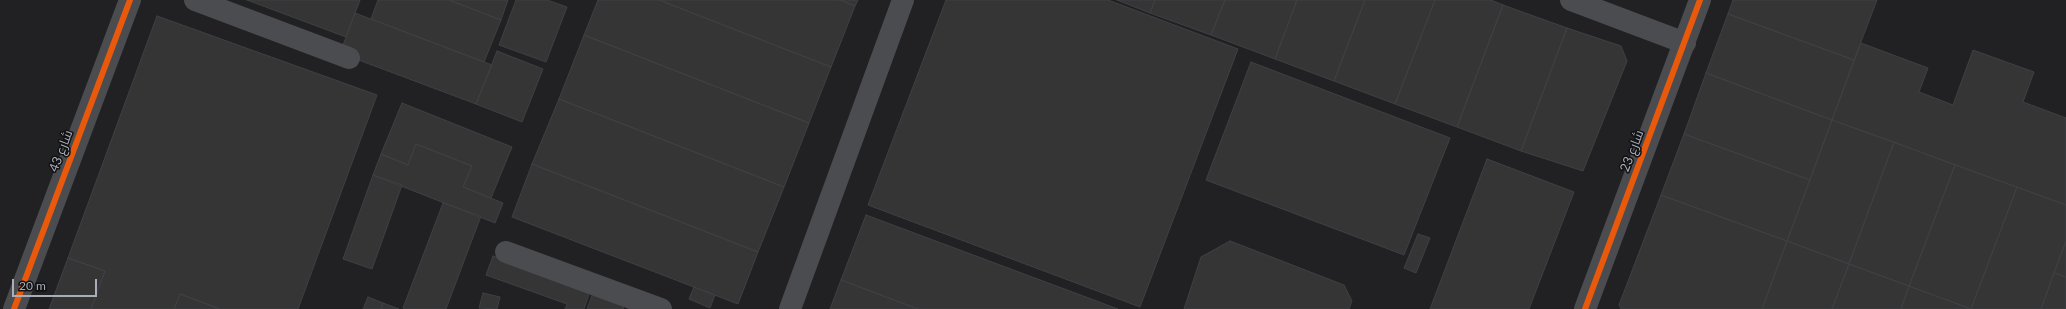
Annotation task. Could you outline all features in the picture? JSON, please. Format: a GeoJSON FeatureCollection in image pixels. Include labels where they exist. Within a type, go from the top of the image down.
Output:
{"type":"FeatureCollection","features":[{"type":"Feature","properties":{"kind":"street","name":"شارع 43"},"geometry":{"type":"LineString","coordinates":[[14,309],[130,0]]}},
{"type":"Feature","properties":{"kind":"street"},"geometry":{"type":"LineString","coordinates":[[195,0],[349,58]]}},
{"type":"Feature","properties":{"kind":"street"},"geometry":{"type":"LineString","coordinates":[[790,309],[903,0]]}},
{"type":"Feature","properties":{"kind":"street"},"geometry":{"type":"LineString","coordinates":[[1571,0],[1684,43]]}},
{"type":"Feature","properties":{"kind":"street","name":"شارع 23"},"geometry":{"type":"LineString","coordinates":[[1585,309],[1700,0]]}},
{"type":"Feature","properties":{"kind":"street"},"geometry":{"type":"LineString","coordinates":[[506,252],[660,309]]}},
{"type":"Feature","properties":{"kind":"shaded area"},"geometry":{"type":"Polygon","coordinates":[[[0,0],[2066,0],[2066,309],[0,309],[0,0]]]}},
{"type":"Feature","properties":{"kind":"building"},"geometry":{"type":"Polygon","coordinates":[[[247,0],[360,0],[346,37],[247,0]]]}},
{"type":"Feature","properties":{"kind":"building"},"geometry":{"type":"Polygon","coordinates":[[[378,0],[449,0],[501,20],[484,62],[371,19],[378,0]]]}},
{"type":"Feature","properties":{"kind":"building"},"geometry":{"type":"Polygon","coordinates":[[[449,0],[508,0],[501,20],[449,0]]]}},
{"type":"Feature","properties":{"kind":"building"},"geometry":{"type":"Polygon","coordinates":[[[516,0],[547,0],[567,7],[546,62],[499,45],[516,0]]]}},
{"type":"Feature","properties":{"kind":"building"},"geometry":{"type":"Polygon","coordinates":[[[598,0],[659,0],[831,67],[809,123],[584,35],[598,0]]]}},
{"type":"Feature","properties":{"kind":"building"},"geometry":{"type":"Polygon","coordinates":[[[659,0],[840,0],[855,6],[831,67],[659,0]]]}},
{"type":"Feature","properties":{"kind":"building"},"geometry":{"type":"Polygon","coordinates":[[[840,0],[858,0],[855,6],[840,0]]]}},
{"type":"Feature","properties":{"kind":"building"},"geometry":{"type":"Polygon","coordinates":[[[946,0],[1108,0],[1238,49],[1140,307],[868,205],[946,0]]]}},
{"type":"Feature","properties":{"kind":"building"},"geometry":{"type":"Polygon","coordinates":[[[1117,0],[1155,0],[1150,13],[1117,0]]]}},
{"type":"Feature","properties":{"kind":"building"},"geometry":{"type":"Polygon","coordinates":[[[1155,0],[1225,0],[1211,35],[1150,13],[1155,0]]]}},
{"type":"Feature","properties":{"kind":"building"},"geometry":{"type":"Polygon","coordinates":[[[1225,0],[1297,0],[1275,59],[1211,35],[1225,0]]]}},
{"type":"Feature","properties":{"kind":"building"},"geometry":{"type":"Polygon","coordinates":[[[1297,0],[1365,0],[1334,81],[1275,59],[1297,0]]]}},
{"type":"Feature","properties":{"kind":"building"},"geometry":{"type":"Polygon","coordinates":[[[1365,0],[1435,0],[1395,104],[1334,81],[1365,0]]]}},
{"type":"Feature","properties":{"kind":"building"},"geometry":{"type":"Polygon","coordinates":[[[1435,0],[1491,0],[1503,5],[1457,127],[1395,104],[1435,0]]]}},
{"type":"Feature","properties":{"kind":"building"},"geometry":{"type":"Polygon","coordinates":[[[1733,0],[1877,0],[1854,60],[1728,14],[1733,0]]]}},
{"type":"Feature","properties":{"kind":"building"},"geometry":{"type":"Polygon","coordinates":[[[1503,5],[1567,28],[1521,151],[1457,127],[1503,5]]]}},
{"type":"Feature","properties":{"kind":"building"},"geometry":{"type":"Polygon","coordinates":[[[355,13],[492,65],[476,104],[340,53],[355,13]]]}},
{"type":"Feature","properties":{"kind":"building"},"geometry":{"type":"Polygon","coordinates":[[[1728,14],[1854,60],[1832,120],[1706,73],[1728,14]]]}},
{"type":"Feature","properties":{"kind":"building"},"geometry":{"type":"Polygon","coordinates":[[[157,16],[377,95],[298,309],[220,309],[180,294],[174,309],[91,309],[105,271],[68,258],[157,16]]]}},
{"type":"Feature","properties":{"kind":"building"},"geometry":{"type":"Polygon","coordinates":[[[1567,28],[1621,46],[1627,61],[1583,171],[1521,151],[1567,28]]]}},
{"type":"Feature","properties":{"kind":"building"},"geometry":{"type":"Polygon","coordinates":[[[584,35],[809,123],[784,187],[559,99],[584,35]]]}},
{"type":"Feature","properties":{"kind":"building"},"geometry":{"type":"Polygon","coordinates":[[[1861,43],[1928,68],[1919,92],[1953,105],[1973,50],[2034,72],[2023,102],[2066,118],[2066,205],[1832,120],[1861,43]]]}},
{"type":"Feature","properties":{"kind":"building"},"geometry":{"type":"Polygon","coordinates":[[[497,51],[543,69],[522,122],[476,104],[497,51]]]}},
{"type":"Feature","properties":{"kind":"building"},"geometry":{"type":"Polygon","coordinates":[[[1251,62],[1450,138],[1404,255],[1206,180],[1251,62]]]}},
{"type":"Feature","properties":{"kind":"building"},"geometry":{"type":"Polygon","coordinates":[[[1706,73],[1832,120],[1810,180],[1684,134],[1706,73]]]}},
{"type":"Feature","properties":{"kind":"building"},"geometry":{"type":"Polygon","coordinates":[[[559,99],[784,187],[758,252],[532,164],[559,99]]]}},
{"type":"Feature","properties":{"kind":"building"},"geometry":{"type":"Polygon","coordinates":[[[402,103],[512,147],[491,198],[463,187],[472,166],[416,144],[408,165],[381,154],[402,103]]]}},
{"type":"Feature","properties":{"kind":"building"},"geometry":{"type":"Polygon","coordinates":[[[1832,120],[1894,142],[1849,264],[1787,241],[1832,120]]]}},
{"type":"Feature","properties":{"kind":"building"},"geometry":{"type":"Polygon","coordinates":[[[1684,134],[1810,180],[1787,241],[1661,195],[1684,134]]]}},
{"type":"Feature","properties":{"kind":"building"},"geometry":{"type":"Polygon","coordinates":[[[1894,142],[1955,165],[1909,286],[1849,264],[1894,142]]]}},
{"type":"Feature","properties":{"kind":"building"},"geometry":{"type":"Polygon","coordinates":[[[416,144],[472,166],[463,187],[503,203],[495,223],[373,175],[381,154],[408,165],[416,144]]]}},
{"type":"Feature","properties":{"kind":"building"},"geometry":{"type":"Polygon","coordinates":[[[1487,159],[1574,192],[1529,309],[1430,309],[1487,159]]]}},
{"type":"Feature","properties":{"kind":"building"},"geometry":{"type":"Polygon","coordinates":[[[532,164],[758,252],[738,304],[512,217],[532,164]]]}},
{"type":"Feature","properties":{"kind":"building"},"geometry":{"type":"Polygon","coordinates":[[[1955,165],[2017,187],[1971,309],[1909,286],[1955,165]]]}},
{"type":"Feature","properties":{"kind":"building"},"geometry":{"type":"Polygon","coordinates":[[[373,175],[402,185],[372,269],[343,259],[373,175]]]}},
{"type":"Feature","properties":{"kind":"building"},"geometry":{"type":"Polygon","coordinates":[[[2017,187],[2066,205],[2066,241],[2041,309],[1971,309],[2017,187]]]}},
{"type":"Feature","properties":{"kind":"building"},"geometry":{"type":"Polygon","coordinates":[[[1661,195],[1787,241],[1762,309],[1621,309],[1619,305],[1661,195]]]}},
{"type":"Feature","properties":{"kind":"building"},"geometry":{"type":"Polygon","coordinates":[[[443,203],[481,216],[446,309],[405,309],[403,308],[443,203]]]}},
{"type":"Feature","properties":{"kind":"building"},"geometry":{"type":"Polygon","coordinates":[[[866,215],[1118,309],[918,309],[841,280],[866,215]]]}},
{"type":"Feature","properties":{"kind":"building"},"geometry":{"type":"Polygon","coordinates":[[[1418,234],[1430,238],[1416,273],[1404,268],[1418,234]]]}},
{"type":"Feature","properties":{"kind":"building"},"geometry":{"type":"Polygon","coordinates":[[[1230,241],[1344,285],[1352,301],[1349,309],[1184,309],[1201,257],[1230,241]]]}},
{"type":"Feature","properties":{"kind":"building"},"geometry":{"type":"Polygon","coordinates":[[[1787,241],[1849,264],[1832,309],[1762,309],[1787,241]]]}},
{"type":"Feature","properties":{"kind":"building"},"geometry":{"type":"Polygon","coordinates":[[[2066,241],[2066,277],[2054,273],[2066,241]]]}},
{"type":"Feature","properties":{"kind":"building"},"geometry":{"type":"Polygon","coordinates":[[[493,256],[590,291],[584,309],[565,309],[567,304],[486,275],[493,256]]]}},
{"type":"Feature","properties":{"kind":"building"},"geometry":{"type":"Polygon","coordinates":[[[68,258],[105,271],[91,309],[49,309],[68,258]]]}},
{"type":"Feature","properties":{"kind":"building"},"geometry":{"type":"Polygon","coordinates":[[[1849,264],[1909,286],[1901,309],[1832,309],[1849,264]]]}},
{"type":"Feature","properties":{"kind":"building"},"geometry":{"type":"Polygon","coordinates":[[[2054,273],[2066,277],[2066,309],[2041,309],[2054,273]]]}},
{"type":"Feature","properties":{"kind":"building"},"geometry":{"type":"Polygon","coordinates":[[[841,280],[918,309],[830,309],[841,280]]]}},
{"type":"Feature","properties":{"kind":"building"},"geometry":{"type":"Polygon","coordinates":[[[1909,286],[1971,309],[1901,309],[1909,286]]]}},
{"type":"Feature","properties":{"kind":"building"},"geometry":{"type":"Polygon","coordinates":[[[694,287],[715,295],[710,308],[689,299],[694,287]]]}},
{"type":"Feature","properties":{"kind":"building"},"geometry":{"type":"Polygon","coordinates":[[[483,293],[500,297],[497,309],[479,308],[483,293]]]}},
{"type":"Feature","properties":{"kind":"building"},"geometry":{"type":"Polygon","coordinates":[[[593,293],[624,306],[623,309],[587,309],[593,293]]]}},
{"type":"Feature","properties":{"kind":"building"},"geometry":{"type":"Polygon","coordinates":[[[180,294],[220,309],[174,309],[180,294]]]}},
{"type":"Feature","properties":{"kind":"building"},"geometry":{"type":"Polygon","coordinates":[[[368,297],[383,303],[381,309],[363,309],[368,297]]]}},
{"type":"Feature","properties":{"kind":"building"},"geometry":{"type":"Polygon","coordinates":[[[383,303],[399,309],[381,309],[383,303]]]}},
{"type":"Feature","properties":{"kind":"cycle path"},"geometry":{"type":"LineString","coordinates":[[14,309],[130,0]]}},
{"type":"Feature","properties":{"kind":"cycle path"},"geometry":{"type":"LineString","coordinates":[[1585,309],[1700,0]]}}]}
